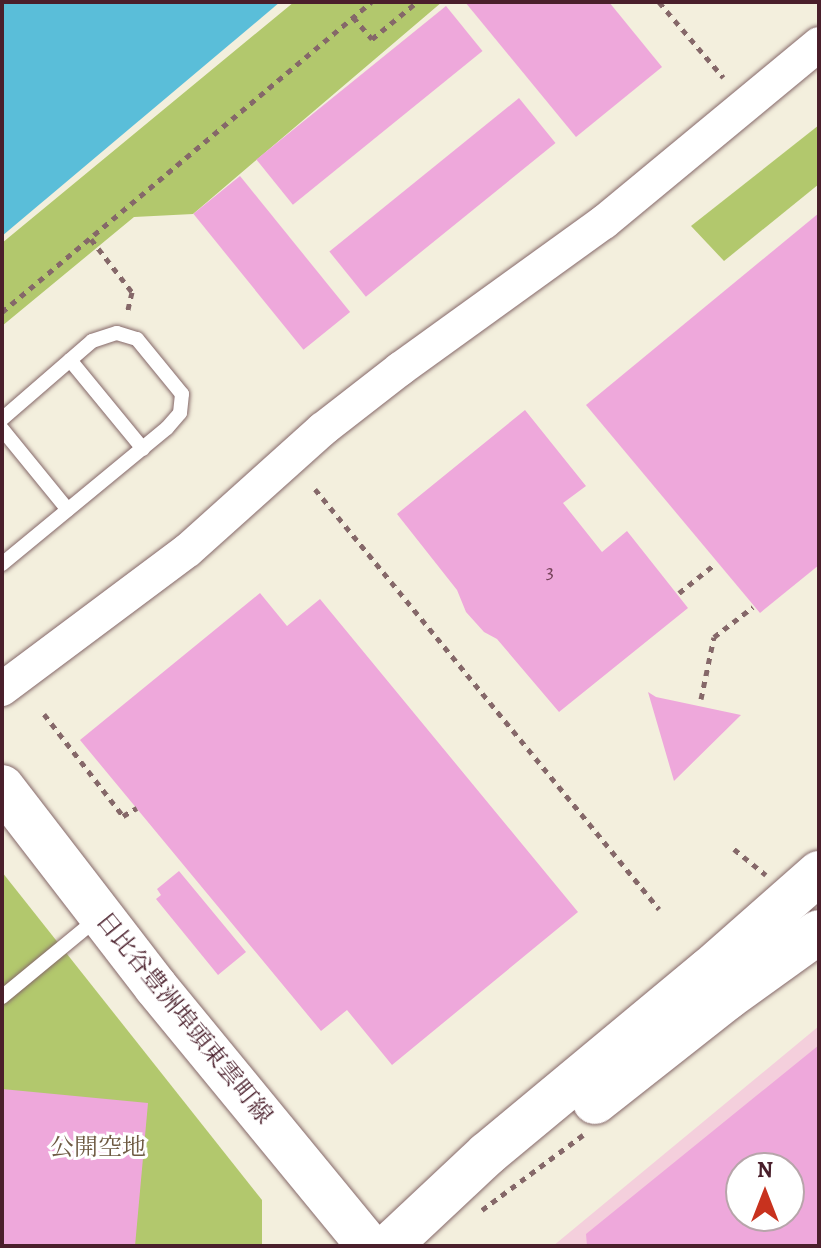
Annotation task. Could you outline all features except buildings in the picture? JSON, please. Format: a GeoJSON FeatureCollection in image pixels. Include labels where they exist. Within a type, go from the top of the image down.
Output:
{"type":"FeatureCollection","features":[{"type":"Feature","properties":{"kind":"main road","name":"日比谷豊洲埠頭東雲町線"},"geometry":{"type":"LineString","coordinates":[[2,787],[101,915],[369,1246]]}},
{"type":"Feature","properties":{"kind":"main road"},"geometry":{"type":"LineString","coordinates":[[391,1246],[487,1154],[709,970],[819,873]]}},
{"type":"Feature","properties":{"kind":"main road"},"geometry":{"type":"LineString","coordinates":[[391,1246],[505,1173],[727,998],[819,932]]}},
{"type":"Feature","properties":{"kind":"street"},"geometry":{"type":"LineString","coordinates":[[2,689],[188,550],[323,429],[400,369],[604,222],[819,44]]}},
{"type":"Feature","properties":{"kind":"lane"},"geometry":{"type":"LineString","coordinates":[[2,419],[92,341],[117,333],[137,339],[182,394],[180,413],[143,449],[2,564]]}},
{"type":"Feature","properties":{"kind":"lane"},"geometry":{"type":"LineString","coordinates":[[70,360],[143,449]]}},
{"type":"Feature","properties":{"kind":"lane"},"geometry":{"type":"LineString","coordinates":[[2,429],[68,510]]}},
{"type":"Feature","properties":{"kind":"lane"},"geometry":{"type":"LineString","coordinates":[[2,997],[101,915]]}},
{"type":"Feature","properties":{"kind":"path"},"geometry":{"type":"LineString","coordinates":[[2,312],[371,2]]}},
{"type":"Feature","properties":{"kind":"path"},"geometry":{"type":"LineString","coordinates":[[353,17],[372,39],[417,2]]}},
{"type":"Feature","properties":{"kind":"path"},"geometry":{"type":"LineString","coordinates":[[659,2],[723,77]]}},
{"type":"Feature","properties":{"kind":"path"},"geometry":{"type":"LineString","coordinates":[[91,239],[132,292],[127,314]]}},
{"type":"Feature","properties":{"kind":"path"},"geometry":{"type":"LineString","coordinates":[[315,489],[659,909]]}},
{"type":"Feature","properties":{"kind":"path"},"geometry":{"type":"LineString","coordinates":[[679,593],[715,564]]}},
{"type":"Feature","properties":{"kind":"path"},"geometry":{"type":"LineString","coordinates":[[701,699],[714,637],[753,607]]}},
{"type":"Feature","properties":{"kind":"path"},"geometry":{"type":"LineString","coordinates":[[44,714],[123,816],[137,808]]}},
{"type":"Feature","properties":{"kind":"shaded area"},"geometry":{"type":"Polygon","coordinates":[[[819,1026],[819,1246],[553,1246],[819,1026]]]}},
{"type":"Feature","properties":{"kind":"green space"},"geometry":{"type":"Polygon","coordinates":[[[294,2],[442,2],[193,214],[134,217],[2,326],[2,243],[294,2]]]}},
{"type":"Feature","properties":{"kind":"green space"},"geometry":{"type":"Polygon","coordinates":[[[819,125],[819,184],[724,261],[691,226],[819,125]]]}},
{"type":"Feature","properties":{"kind":"green space","name":"公開空地"},"geometry":{"type":"Polygon","coordinates":[[[2,872],[262,1200],[262,1246],[2,1246],[2,872]]]}},
{"type":"Feature","properties":{"kind":"water"},"geometry":{"type":"Polygon","coordinates":[[[2,2],[280,2],[2,236],[2,2]]]}}]}
